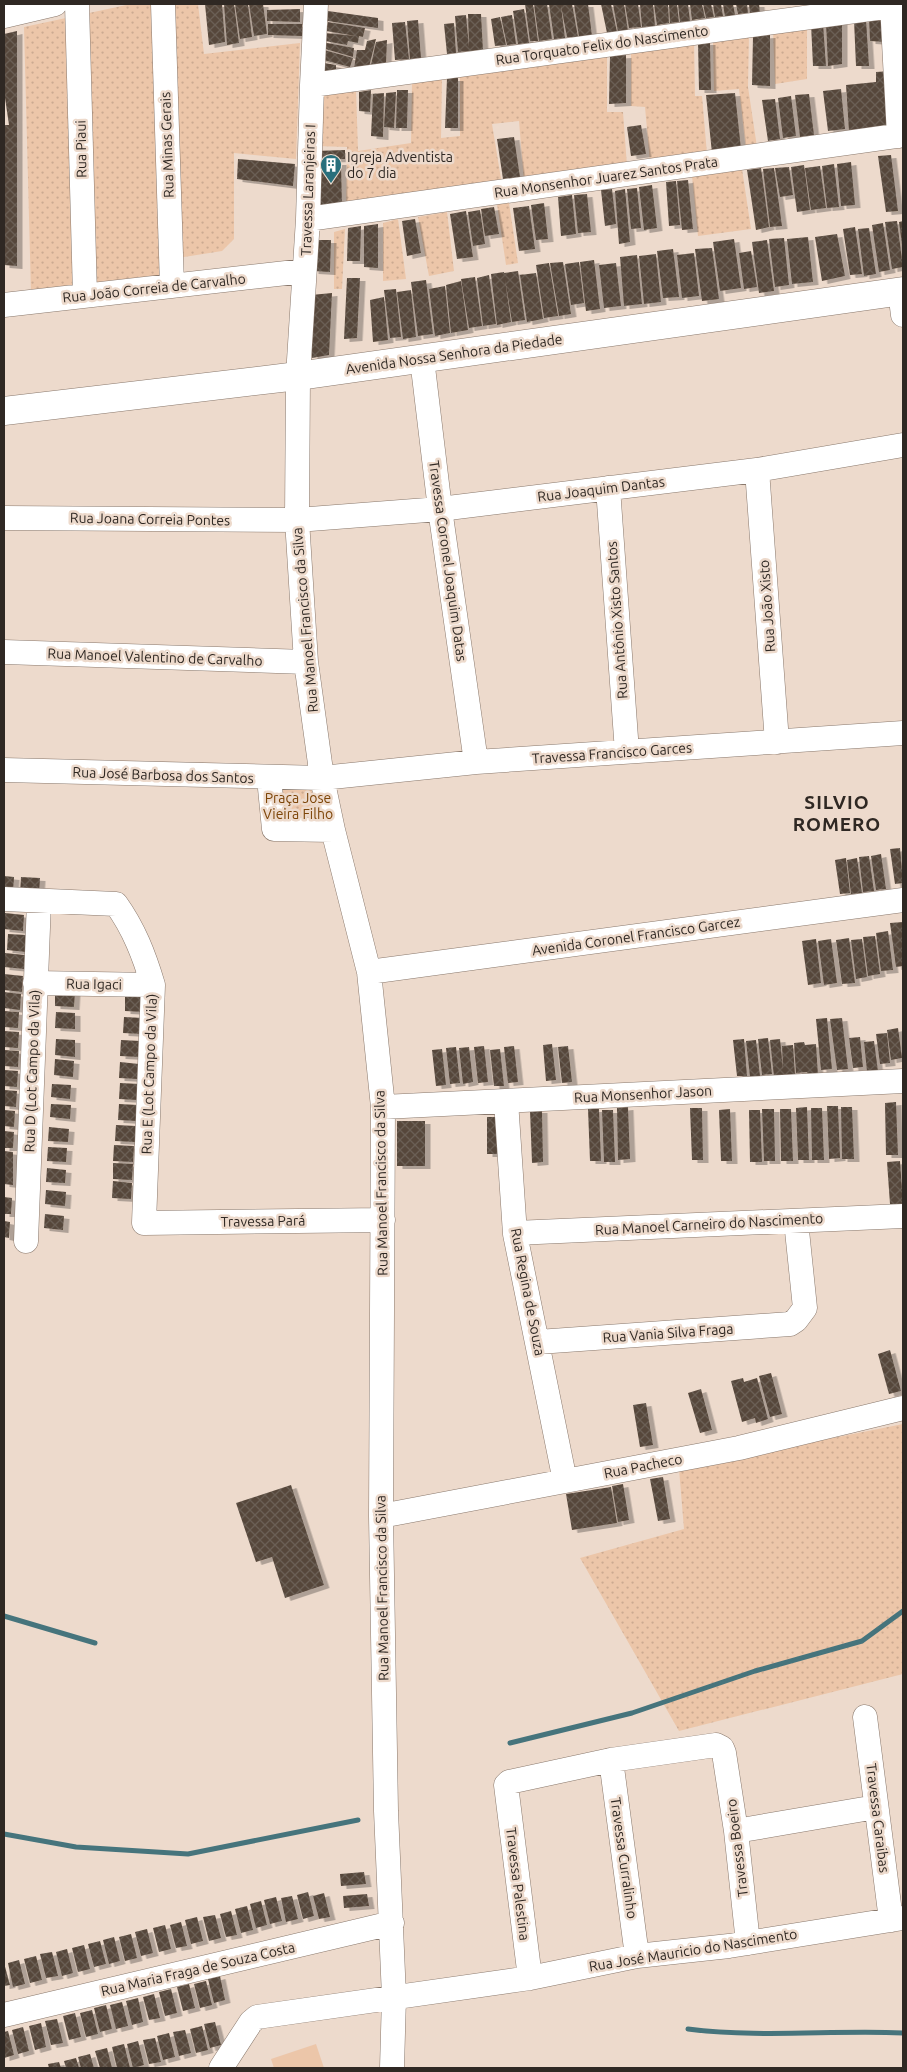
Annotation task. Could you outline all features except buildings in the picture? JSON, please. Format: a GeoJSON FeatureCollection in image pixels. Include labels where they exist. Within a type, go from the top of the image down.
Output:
{"type":"FeatureCollection","features":[{"type":"Feature","properties":{"kind":"main road","name":"Avenida Nossa Senhora da Piedade"},"geometry":{"type":"LineString","coordinates":[[4,411],[298,376],[902,299]]}},
{"type":"Feature","properties":{"kind":"street"},"geometry":{"type":"LineString","coordinates":[[4,16],[55,4]]}},
{"type":"Feature","properties":{"kind":"street","name":"Rua Piaui"},"geometry":{"type":"LineString","coordinates":[[77,4],[85,295]]}},
{"type":"Feature","properties":{"kind":"street","name":"Rua Minas Gerais"},"geometry":{"type":"LineString","coordinates":[[163,4],[172,286]]}},
{"type":"Feature","properties":{"kind":"street","name":"Travessa Laranjeiras I"},"geometry":{"type":"LineString","coordinates":[[298,376],[308,219],[316,4]]}},
{"type":"Feature","properties":{"kind":"street"},"geometry":{"type":"LineString","coordinates":[[892,5],[901,135]]}},
{"type":"Feature","properties":{"kind":"street","name":"Rua Torquato Felix do Nascimento"},"geometry":{"type":"LineString","coordinates":[[312,85],[892,5]]}},
{"type":"Feature","properties":{"kind":"street","name":"Rua Monsenhor Juarez Santos Prata"},"geometry":{"type":"LineString","coordinates":[[308,219],[901,135]]}},
{"type":"Feature","properties":{"kind":"street","name":"Rua João Correia de Carvalho"},"geometry":{"type":"LineString","coordinates":[[4,305],[304,271]]}},
{"type":"Feature","properties":{"kind":"street","name":"Travessa Coronel Joaquim Datas"},"geometry":{"type":"LineString","coordinates":[[422,359],[440,509],[476,762]]}},
{"type":"Feature","properties":{"kind":"street","name":"Rua Manoel Francisco da Silva"},"geometry":{"type":"LineString","coordinates":[[298,376],[297,520],[306,662],[322,778],[333,830],[369,972],[383,1107],[381,1516],[386,1811],[394,1997],[392,2068]]}},
{"type":"Feature","properties":{"kind":"street","name":"Rua Joaquim Dantas"},"geometry":{"type":"LineString","coordinates":[[297,520],[440,509],[757,470],[903,445]]}},
{"type":"Feature","properties":{"kind":"street","name":"Rua João Xisto"},"geometry":{"type":"LineString","coordinates":[[757,470],[777,742]]}},
{"type":"Feature","properties":{"kind":"street","name":"Rua Antônio Xisto Santos"},"geometry":{"type":"LineString","coordinates":[[608,488],[627,752]]}},
{"type":"Feature","properties":{"kind":"street","name":"Rua Joana Correia Pontes"},"geometry":{"type":"LineString","coordinates":[[4,518],[297,520]]}},
{"type":"Feature","properties":{"kind":"street","name":"Rua Manoel Valentino de Carvalho"},"geometry":{"type":"LineString","coordinates":[[4,652],[306,662]]}},
{"type":"Feature","properties":{"kind":"street","name":"Travessa Francisco Garces"},"geometry":{"type":"LineString","coordinates":[[322,778],[476,762],[903,733]]}},
{"type":"Feature","properties":{"kind":"street","name":"Rua José Barbosa dos Santos"},"geometry":{"type":"LineString","coordinates":[[4,770],[322,778]]}},
{"type":"Feature","properties":{"kind":"street"},"geometry":{"type":"LineString","coordinates":[[269,778],[274,829],[333,830]]}},
{"type":"Feature","properties":{"kind":"street"},"geometry":{"type":"LineString","coordinates":[[4,899],[39,901]]}},
{"type":"Feature","properties":{"kind":"street","name":"Avenida Coronel Francisco Garcez"},"geometry":{"type":"LineString","coordinates":[[369,972],[903,900]]}},
{"type":"Feature","properties":{"kind":"street","name":"Rua E (Lot Campo da Vila)"},"geometry":{"type":"LineString","coordinates":[[39,901],[116,904],[127,920],[143,952],[153,985],[144,1223]]}},
{"type":"Feature","properties":{"kind":"street","name":"Rua D (Lot Campo da Vila)"},"geometry":{"type":"LineString","coordinates":[[26,1241],[39,901]]}},
{"type":"Feature","properties":{"kind":"street","name":"Rua Igaci"},"geometry":{"type":"LineString","coordinates":[[35,983],[153,985]]}},
{"type":"Feature","properties":{"kind":"street","name":"Rua Monsenhor Jason"},"geometry":{"type":"LineString","coordinates":[[383,1107],[903,1081]]}},
{"type":"Feature","properties":{"kind":"street","name":"Rua Regina de Souza"},"geometry":{"type":"LineString","coordinates":[[506,1101],[515,1233],[565,1481]]}},
{"type":"Feature","properties":{"kind":"street","name":"Rua Manoel Carneiro do Nascimento"},"geometry":{"type":"LineString","coordinates":[[515,1233],[903,1216]]}},
{"type":"Feature","properties":{"kind":"street","name":"Travessa Pará"},"geometry":{"type":"LineString","coordinates":[[144,1223],[383,1220]]}},
{"type":"Feature","properties":{"kind":"street","name":"Rua Vania Silva Fraga"},"geometry":{"type":"LineString","coordinates":[[538,1342],[790,1324],[796,1320],[804,1308],[796,1221]]}},
{"type":"Feature","properties":{"kind":"street","name":"Rua Pacheco"},"geometry":{"type":"LineString","coordinates":[[381,1516],[739,1448],[903,1408]]}},
{"type":"Feature","properties":{"kind":"street","name":"Travessa Caraibas"},"geometry":{"type":"LineString","coordinates":[[865,1717],[876,1807],[897,1919]]}},
{"type":"Feature","properties":{"kind":"street","name":"Travessa Boeiro"},"geometry":{"type":"LineString","coordinates":[[611,1760],[716,1745],[722,1748],[736,1831],[748,1943]]}},
{"type":"Feature","properties":{"kind":"street","name":"Travessa Palestina"},"geometry":{"type":"LineString","coordinates":[[530,1978],[506,1789],[509,1782],[611,1760]]}},
{"type":"Feature","properties":{"kind":"street","name":"Travessa Curralinho"},"geometry":{"type":"LineString","coordinates":[[611,1760],[637,1956]]}},
{"type":"Feature","properties":{"kind":"street"},"geometry":{"type":"LineString","coordinates":[[736,1831],[876,1807]]}},
{"type":"Feature","properties":{"kind":"street","name":"Rua José Mauricio do Nascimento"},"geometry":{"type":"LineString","coordinates":[[221,2068],[250,2022],[257,2017],[530,1978],[637,1956],[748,1943],[897,1919]]}},
{"type":"Feature","properties":{"kind":"street","name":"Rua Maria Fraga de Souza Costa"},"geometry":{"type":"LineString","coordinates":[[4,2016],[392,1923]]}},
{"type":"Feature","properties":{"kind":"green space"},"geometry":{"type":"Polygon","coordinates":[[[131,4],[198,4],[204,54],[300,43],[296,159],[234,153],[234,239],[222,251],[165,260],[167,280],[31,293],[24,27],[131,4]]]}},
{"type":"Feature","properties":{"kind":"green space"},"geometry":{"type":"Polygon","coordinates":[[[807,26],[807,79],[775,84],[773,29],[807,26]]]}},
{"type":"Feature","properties":{"kind":"green space"},"geometry":{"type":"Polygon","coordinates":[[[749,34],[748,87],[757,147],[746,149],[739,89],[714,91],[713,39],[749,34]]]}},
{"type":"Feature","properties":{"kind":"green space"},"geometry":{"type":"Polygon","coordinates":[[[694,39],[695,96],[702,96],[707,154],[650,163],[645,107],[631,106],[631,51],[694,39]]]}},
{"type":"Feature","properties":{"kind":"green space"},"geometry":{"type":"Polygon","coordinates":[[[607,52],[607,112],[623,112],[627,166],[524,182],[519,121],[492,124],[502,185],[346,211],[347,147],[315,146],[315,91],[356,90],[358,151],[411,143],[412,83],[442,78],[441,138],[460,136],[460,72],[607,52]]]}},
{"type":"Feature","properties":{"kind":"green space"},"geometry":{"type":"Polygon","coordinates":[[[742,169],[751,229],[698,236],[692,176],[742,169]]]}},
{"type":"Feature","properties":{"kind":"green space"},"geometry":{"type":"Polygon","coordinates":[[[509,203],[518,263],[506,265],[497,204],[509,203]]]}},
{"type":"Feature","properties":{"kind":"green space"},"geometry":{"type":"Polygon","coordinates":[[[447,212],[454,271],[429,276],[418,217],[447,212]]]}},
{"type":"Feature","properties":{"kind":"green space"},"geometry":{"type":"Polygon","coordinates":[[[398,219],[406,279],[383,281],[383,223],[398,219]]]}},
{"type":"Feature","properties":{"kind":"green space"},"geometry":{"type":"Polygon","coordinates":[[[345,229],[342,289],[334,289],[334,232],[345,229]]]}},
{"type":"Feature","properties":{"kind":"green space","name":"Praça Jose Vieira Filho"},"geometry":{"type":"Polygon","coordinates":[[[274,785],[317,787],[323,826],[278,825],[274,785]]]}},
{"type":"Feature","properties":{"kind":"green space"},"geometry":{"type":"Polygon","coordinates":[[[903,1424],[903,1674],[679,1731],[580,1558],[684,1529],[679,1469],[903,1424]]]}},
{"type":"Feature","properties":{"kind":"green space"},"geometry":{"type":"Polygon","coordinates":[[[316,2044],[324,2068],[274,2068],[271,2059],[316,2044]]]}},
{"type":"Feature","properties":{"kind":"waterway"},"geometry":{"type":"LineString","coordinates":[[510,1743],[632,1713],[755,1671],[862,1641],[903,1611]]}},
{"type":"Feature","properties":{"kind":"waterway"},"geometry":{"type":"LineString","coordinates":[[4,1616],[95,1643]]}},
{"type":"Feature","properties":{"kind":"waterway"},"geometry":{"type":"LineString","coordinates":[[4,1834],[76,1847],[188,1854],[358,1820]]}},
{"type":"Feature","properties":{"kind":"waterway"},"geometry":{"type":"LineString","coordinates":[[688,2029],[742,2033],[903,2033]]}},
{"type":"Feature","properties":{"kind":"place","name":"Igreja Adventista do 7 dia"},"geometry":{"type":"Point","coordinates":[331,184]}},
{"type":"Feature","properties":{"kind":"district","name":"SILVIO ROMERO"},"geometry":{"type":"Point","coordinates":[837,813]}}]}
